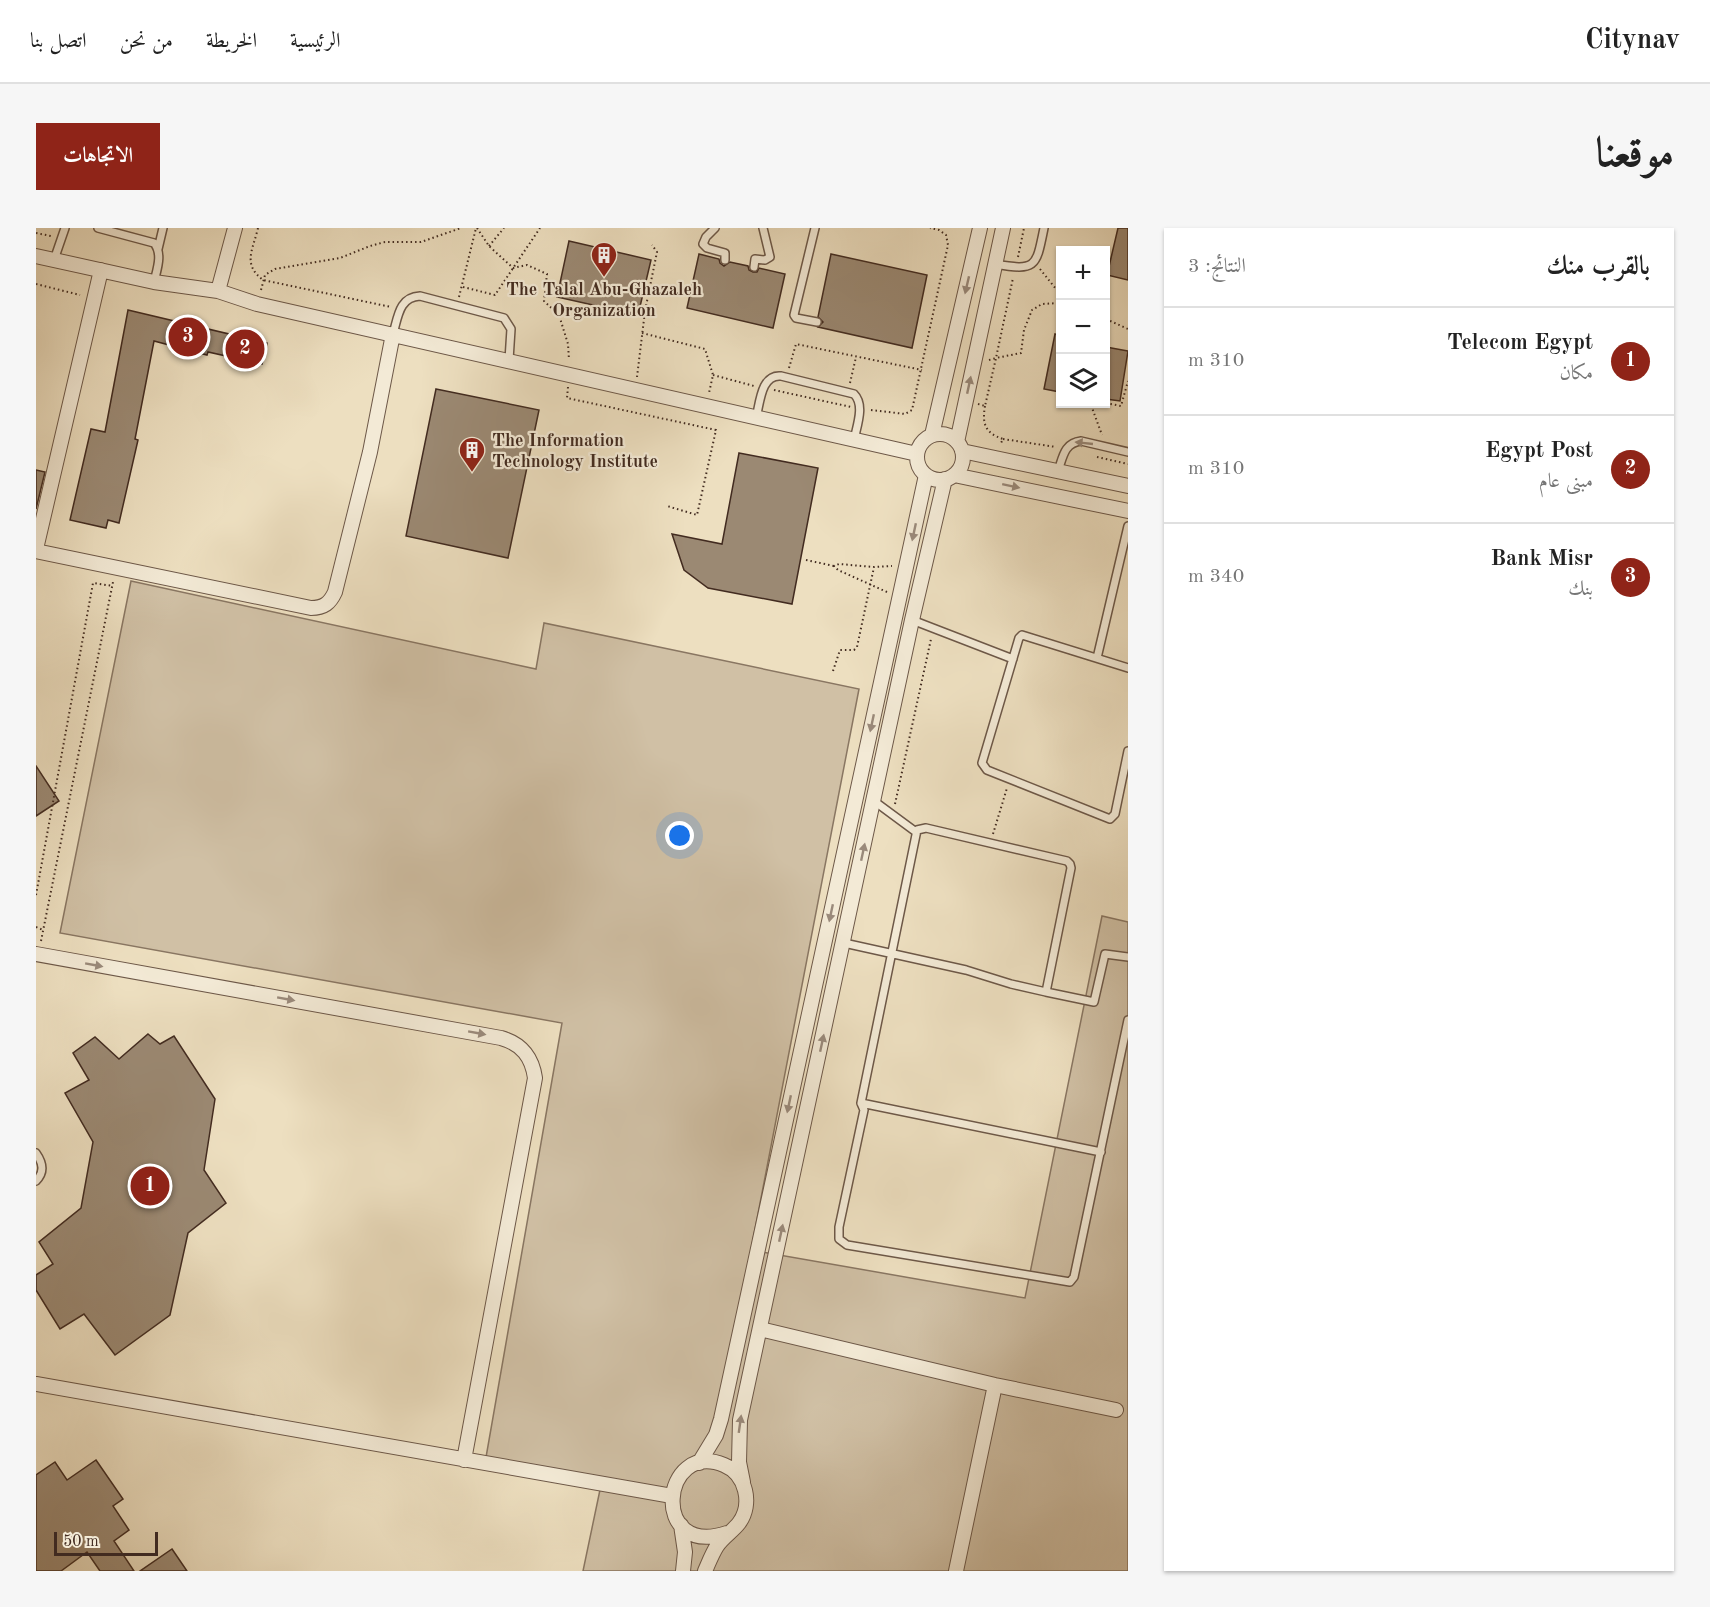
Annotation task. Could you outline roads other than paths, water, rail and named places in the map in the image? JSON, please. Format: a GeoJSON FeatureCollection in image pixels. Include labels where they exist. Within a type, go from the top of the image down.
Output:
{"type":"FeatureCollection","features":[{"type":"Feature","properties":{"kind":"street"},"geometry":{"type":"LineString","coordinates":[[218,291],[235,228]]}},
{"type":"Feature","properties":{"kind":"street"},"geometry":{"type":"LineString","coordinates":[[932,435],[980,228]]}},
{"type":"Feature","properties":{"kind":"street"},"geometry":{"type":"LineString","coordinates":[[705,1571],[718,1544],[738,1524],[746,1511],[747,1496],[739,1461],[740,1420],[912,620],[949,477],[961,464],[959,446],[966,401],[1003,228]]}},
{"type":"Feature","properties":{"kind":"street"},"geometry":{"type":"LineString","coordinates":[[36,256],[154,282],[218,291],[257,304],[917,454]]}},
{"type":"Feature","properties":{"kind":"street"},"geometry":{"type":"LineString","coordinates":[[101,270],[36,550],[116,568],[312,608],[326,605],[332,599],[370,453],[393,334]]}},
{"type":"Feature","properties":{"kind":"street"},"geometry":{"type":"LineString","coordinates":[[1128,486],[996,458],[959,446],[945,435],[932,435],[922,442],[917,454],[919,466],[926,475],[932,478],[949,477],[1128,511]]}},
{"type":"Feature","properties":{"kind":"street"},"geometry":{"type":"LineString","coordinates":[[699,1463],[717,1435],[721,1419],[926,475]]}},
{"type":"Feature","properties":{"kind":"street"},"geometry":{"type":"LineString","coordinates":[[37,958],[501,1038],[512,1041],[521,1048],[534,1067],[535,1078],[464,1460]]}},
{"type":"Feature","properties":{"kind":"street"},"geometry":{"type":"LineString","coordinates":[[760,1329],[995,1385],[1116,1410]]}},
{"type":"Feature","properties":{"kind":"street"},"geometry":{"type":"LineString","coordinates":[[36,1384],[672,1496]]}},
{"type":"Feature","properties":{"kind":"street"},"geometry":{"type":"LineString","coordinates":[[956,1571],[995,1385]]}},
{"type":"Feature","properties":{"kind":"street"},"geometry":{"type":"LineString","coordinates":[[727,1533],[715,1537],[702,1537],[690,1533],[681,1524],[672,1507],[674,1485],[688,1468],[699,1463],[712,1462],[724,1465],[735,1472],[743,1482]]}},
{"type":"Feature","properties":{"kind":"street"},"geometry":{"type":"LineString","coordinates":[[681,1524],[686,1552],[683,1571]]}},
{"type":"Feature","properties":{"kind":"lane"},"geometry":{"type":"LineString","coordinates":[[54,260],[65,228]]}},
{"type":"Feature","properties":{"kind":"lane"},"geometry":{"type":"LineString","coordinates":[[98,228],[149,241],[158,249]]}},
{"type":"Feature","properties":{"kind":"lane"},"geometry":{"type":"LineString","coordinates":[[154,282],[163,228]]}},
{"type":"Feature","properties":{"kind":"lane"},"geometry":{"type":"LineString","coordinates":[[714,228],[703,244],[707,248],[725,253],[725,260]]}},
{"type":"Feature","properties":{"kind":"lane"},"geometry":{"type":"LineString","coordinates":[[754,267],[755,259],[765,260],[770,257],[763,228]]}},
{"type":"Feature","properties":{"kind":"lane"},"geometry":{"type":"LineString","coordinates":[[815,228],[794,315],[796,318],[817,322]]}},
{"type":"Feature","properties":{"kind":"lane"},"geometry":{"type":"LineString","coordinates":[[995,264],[1028,267],[1035,262],[1039,256],[1044,228]]}},
{"type":"Feature","properties":{"kind":"lane"},"geometry":{"type":"LineString","coordinates":[[393,334],[400,309],[406,300],[413,296],[420,296],[504,318],[511,329],[509,360]]}},
{"type":"Feature","properties":{"kind":"lane"},"geometry":{"type":"LineString","coordinates":[[756,418],[765,383],[776,375],[786,377],[848,392],[858,398],[860,409],[854,440]]}},
{"type":"Feature","properties":{"kind":"lane"},"geometry":{"type":"LineString","coordinates":[[1058,471],[1065,449],[1070,444],[1081,441],[1128,452]]}},
{"type":"Feature","properties":{"kind":"lane"},"geometry":{"type":"LineString","coordinates":[[1097,658],[1128,526]]}},
{"type":"Feature","properties":{"kind":"lane"},"geometry":{"type":"LineString","coordinates":[[912,620],[1013,660]]}},
{"type":"Feature","properties":{"kind":"lane"},"geometry":{"type":"LineString","coordinates":[[1128,668],[1024,634],[1019,638],[982,763],[987,770],[1110,819],[1115,814],[1128,751]]}},
{"type":"Feature","properties":{"kind":"lane"},"geometry":{"type":"LineString","coordinates":[[874,801],[916,832]]}},
{"type":"Feature","properties":{"kind":"lane"},"geometry":{"type":"LineString","coordinates":[[1046,992],[1071,866],[1066,861],[919,828],[916,832],[861,1103],[864,1110],[838,1235],[842,1242],[848,1245],[1070,1282],[1074,1277],[1128,1020]]}},
{"type":"Feature","properties":{"kind":"lane"},"geometry":{"type":"LineString","coordinates":[[844,944],[966,970],[1046,992],[1094,1002],[1105,954],[1128,957]]}},
{"type":"Feature","properties":{"kind":"lane"},"geometry":{"type":"LineString","coordinates":[[861,1103],[1101,1152]]}},
{"type":"Feature","properties":{"kind":"lane"},"geometry":{"type":"LineString","coordinates":[[36,1154],[43,1168],[42,1175],[36,1181]]}},
{"type":"Feature","properties":{"kind":"place","name":"The Talal Abu-Ghazaleh Organization"},"geometry":{"type":"Point","coordinates":[604,278]}},
{"type":"Feature","properties":{"kind":"place","name":"Bank Misr"},"geometry":{"type":"Point","coordinates":[188,337]}},
{"type":"Feature","properties":{"kind":"place","name":"Egypt Post"},"geometry":{"type":"Point","coordinates":[245,349]}},
{"type":"Feature","properties":{"kind":"place","name":"The Information Technology Institute"},"geometry":{"type":"Point","coordinates":[472,473]}},
{"type":"Feature","properties":{"kind":"place","name":"Telecom Egypt"},"geometry":{"type":"Point","coordinates":[150,1186]}}]}
